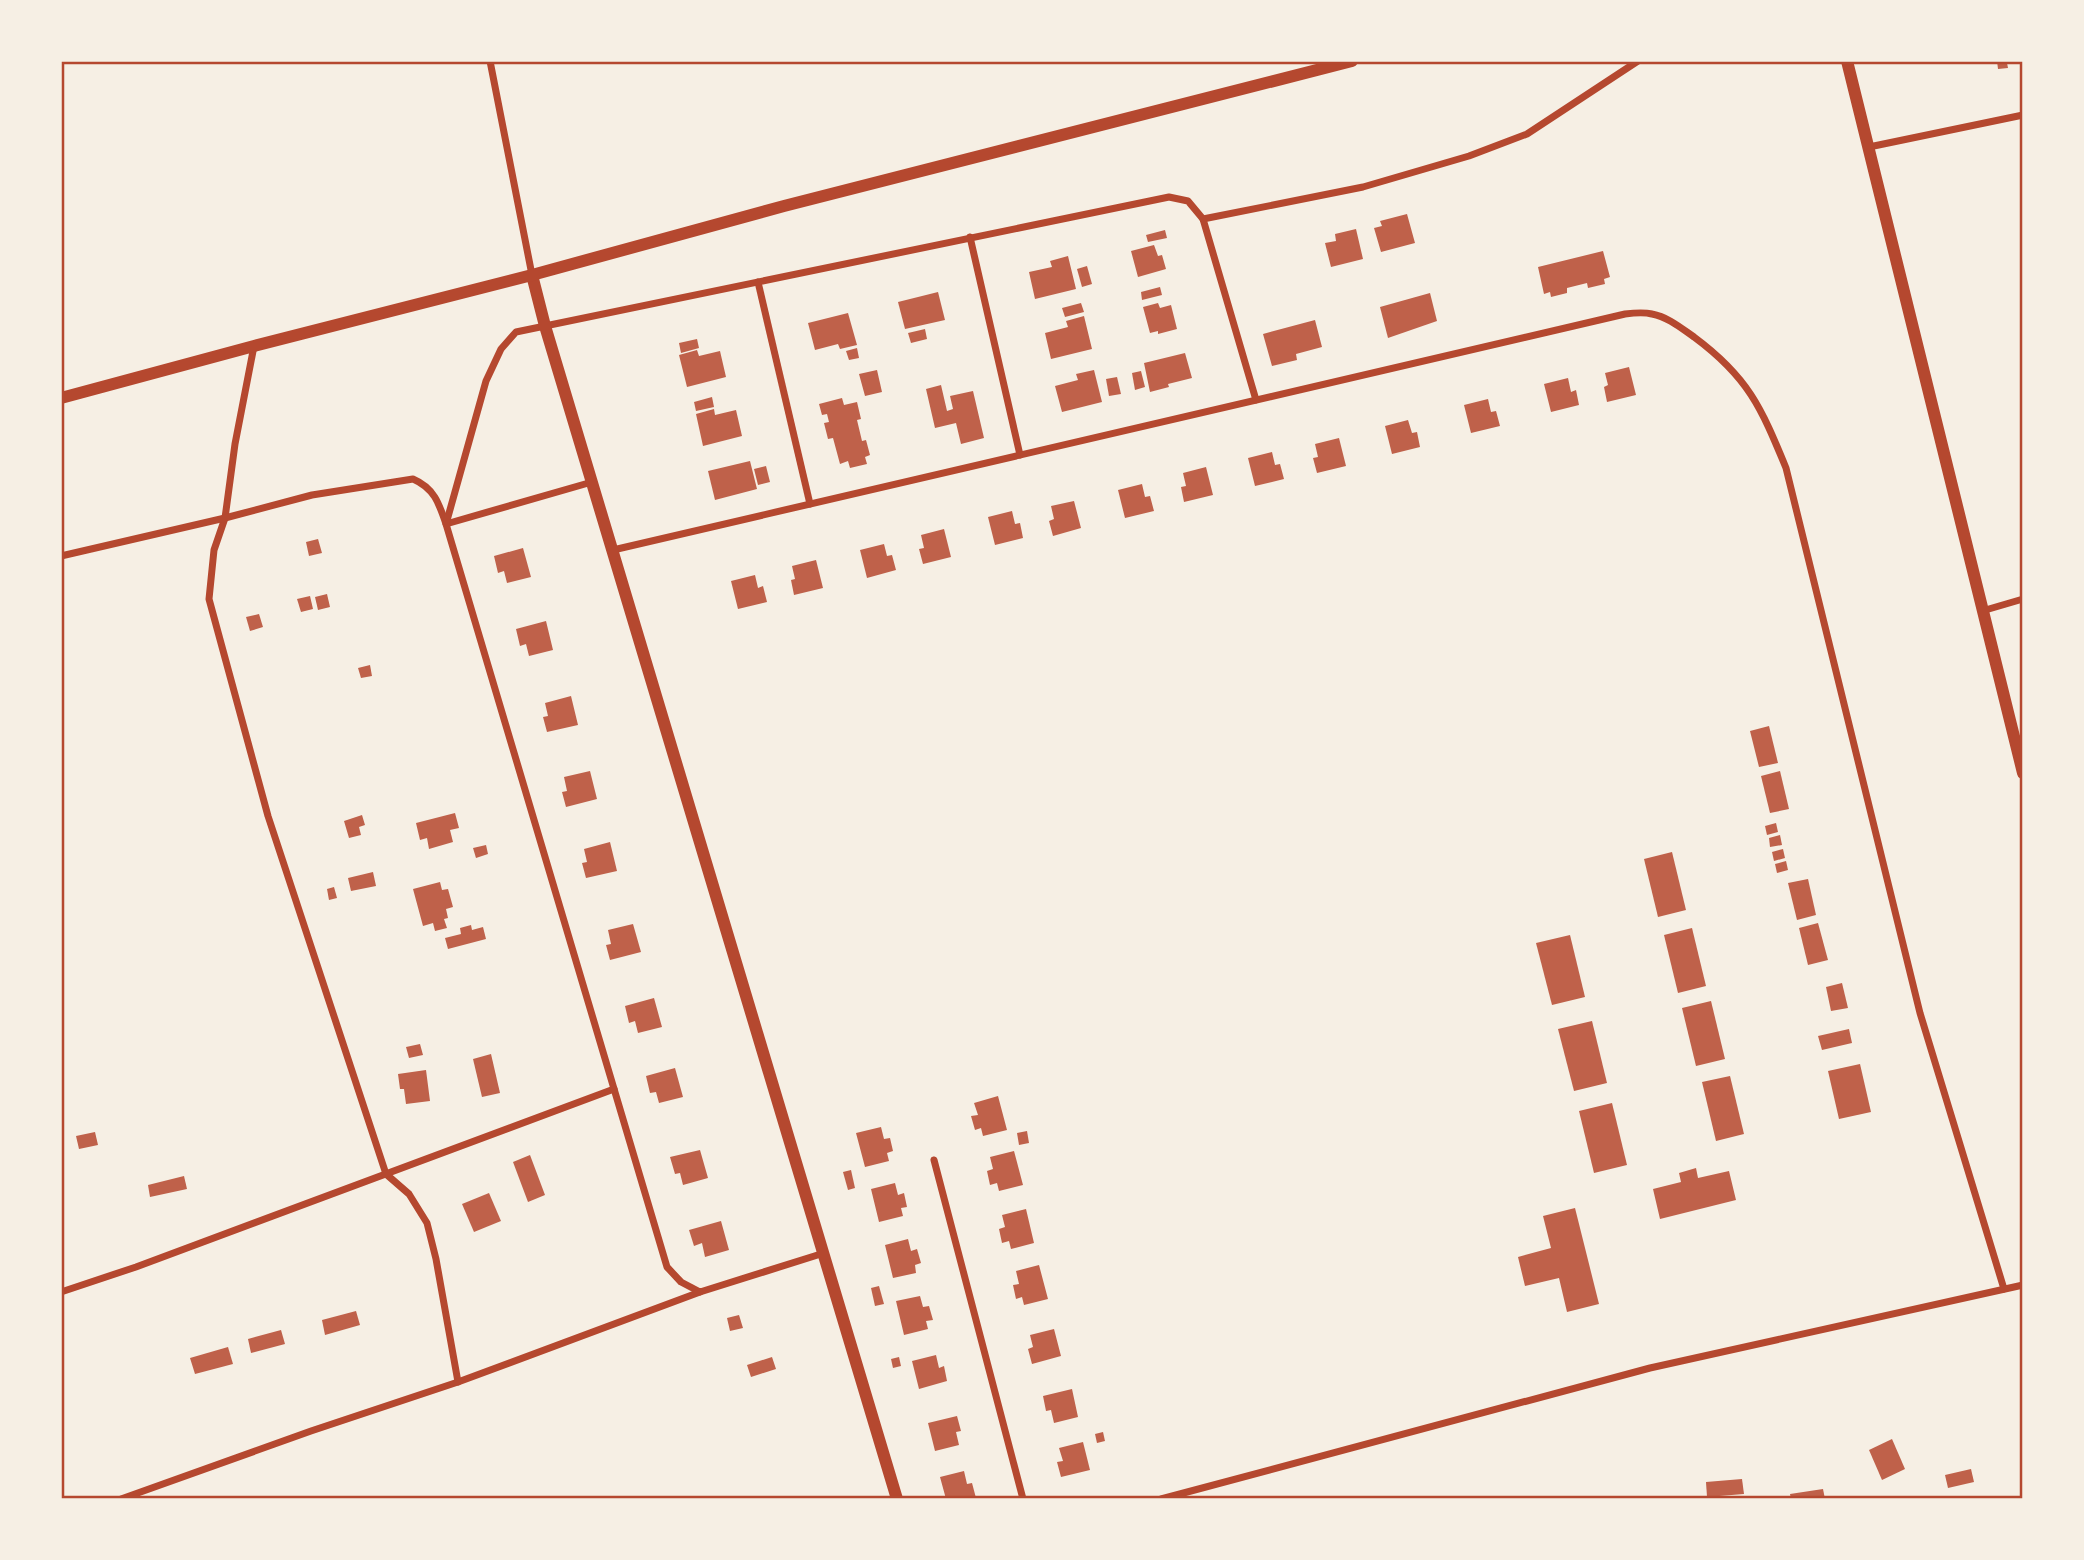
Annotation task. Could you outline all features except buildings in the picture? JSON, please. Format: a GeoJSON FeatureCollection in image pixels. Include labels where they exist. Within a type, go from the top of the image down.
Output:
{"type":"FeatureCollection","features":[{"type":"Feature","properties":{"kind":"street"},"geometry":{"type":"LineString","coordinates":[[490,61],[532,275],[545,326],[897,1499]]}},
{"type":"Feature","properties":{"kind":"street"},"geometry":{"type":"LineString","coordinates":[[61,398],[784,206],[1352,61]]}},
{"type":"Feature","properties":{"kind":"street"},"geometry":{"type":"LineString","coordinates":[[1203,219],[1363,187],[1492,148],[1550,121],[1638,61]]}},
{"type":"Feature","properties":{"kind":"street"},"geometry":{"type":"LineString","coordinates":[[1847,61],[2023,773]]}},
{"type":"Feature","properties":{"kind":"street"},"geometry":{"type":"LineString","coordinates":[[1869,147],[2023,115]]}},
{"type":"Feature","properties":{"kind":"street"},"geometry":{"type":"LineString","coordinates":[[446,524],[486,381],[500,349],[516,332],[1170,197],[1188,201],[1203,219],[1256,400]]}},
{"type":"Feature","properties":{"kind":"street"},"geometry":{"type":"LineString","coordinates":[[970,237],[1020,455]]}},
{"type":"Feature","properties":{"kind":"street"},"geometry":{"type":"LineString","coordinates":[[758,282],[810,504]]}},
{"type":"Feature","properties":{"kind":"street"},"geometry":{"type":"LineString","coordinates":[[612,551],[1625,314],[1651,313],[1674,322],[1741,378],[1766,418],[1786,468],[1920,1013],[2004,1289]]}},
{"type":"Feature","properties":{"kind":"street"},"geometry":{"type":"LineString","coordinates":[[254,346],[235,444],[225,518],[214,550],[209,599],[268,816],[386,1174],[409,1194],[427,1223],[458,1382]]}},
{"type":"Feature","properties":{"kind":"street"},"geometry":{"type":"LineString","coordinates":[[61,556],[312,495],[413,479],[427,485],[437,499],[446,524],[667,1267],[681,1282],[700,1292]]}},
{"type":"Feature","properties":{"kind":"street"},"geometry":{"type":"LineString","coordinates":[[446,524],[592,482]]}},
{"type":"Feature","properties":{"kind":"street"},"geometry":{"type":"LineString","coordinates":[[1982,611],[2023,599]]}},
{"type":"Feature","properties":{"kind":"street"},"geometry":{"type":"LineString","coordinates":[[61,1292],[136,1268],[614,1089]]}},
{"type":"Feature","properties":{"kind":"street"},"geometry":{"type":"LineString","coordinates":[[934,1160],[1023,1499]]}},
{"type":"Feature","properties":{"kind":"street"},"geometry":{"type":"LineString","coordinates":[[121,1499],[458,1382],[700,1292],[824,1253]]}},
{"type":"Feature","properties":{"kind":"street"},"geometry":{"type":"LineString","coordinates":[[1161,1499],[1650,1368],[2023,1285]]}}]}
